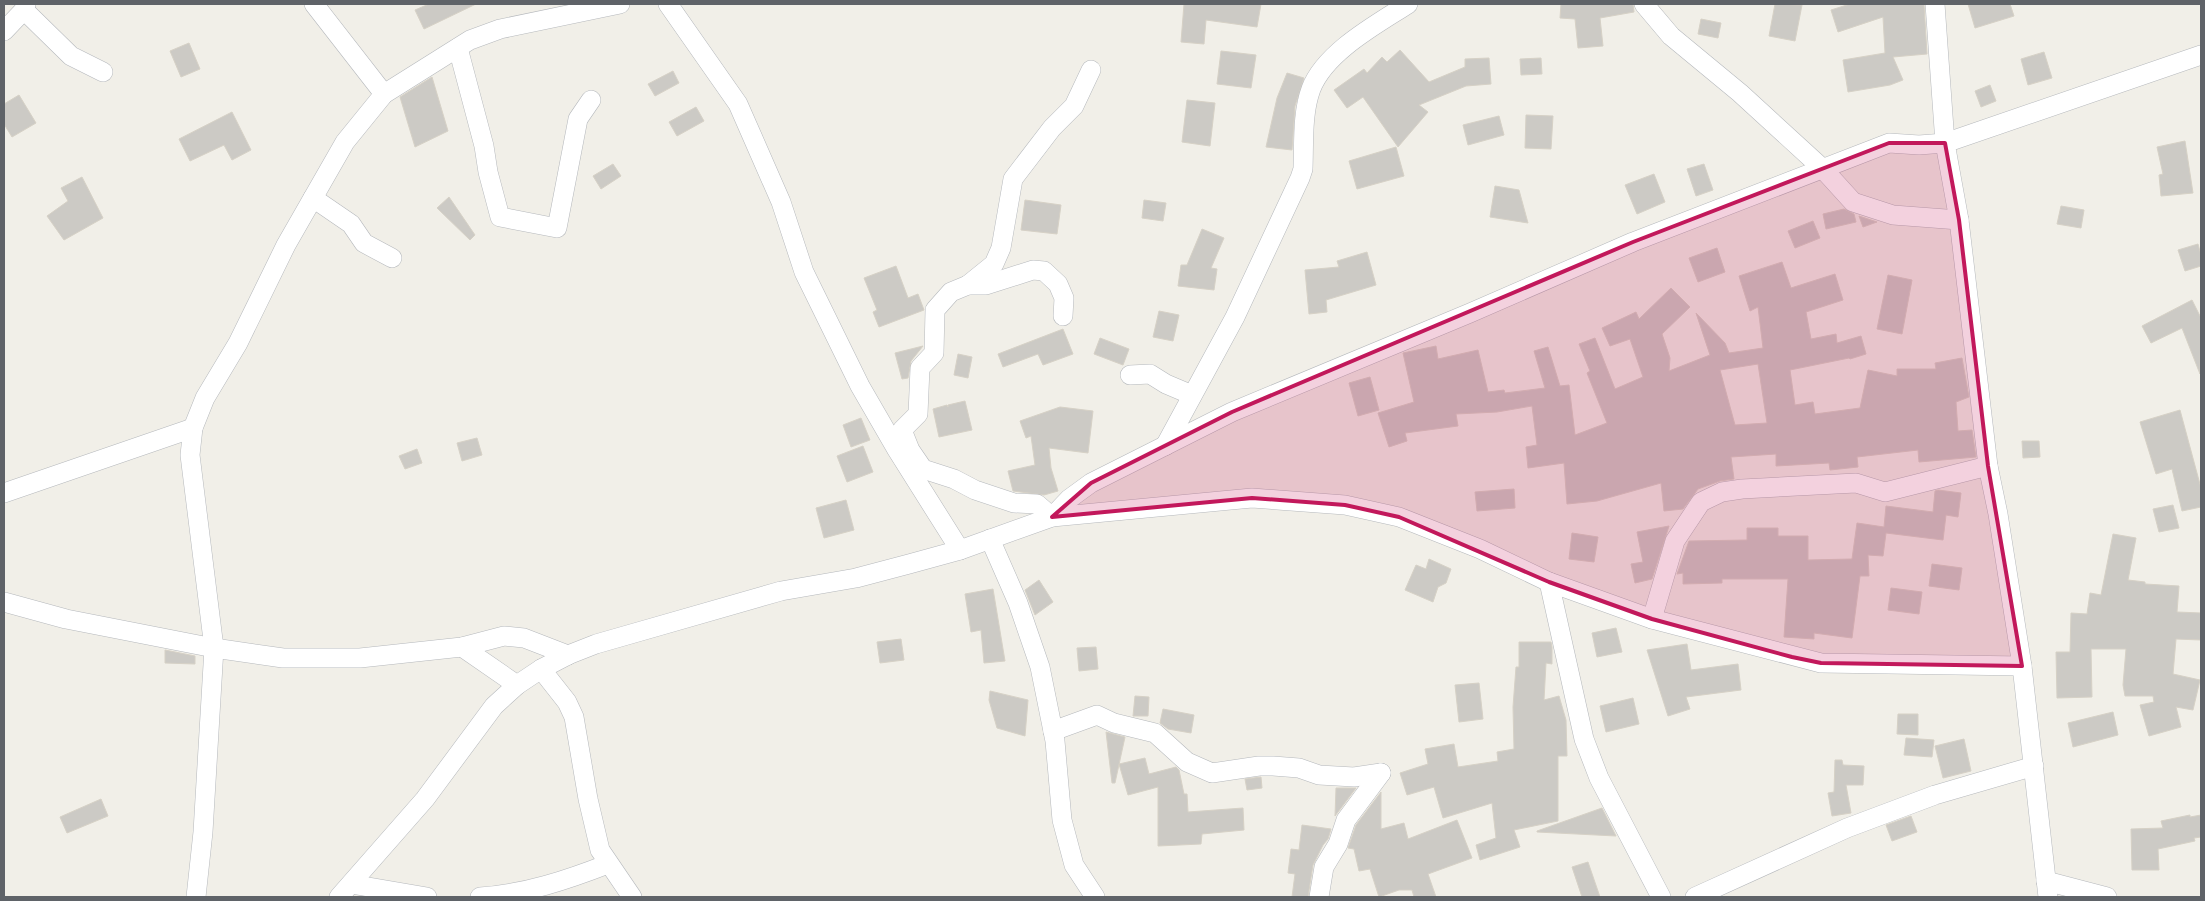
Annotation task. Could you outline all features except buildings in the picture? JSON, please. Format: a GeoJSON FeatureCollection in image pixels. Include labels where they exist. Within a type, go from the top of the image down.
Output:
{"type":"FeatureCollection","features":[{"type":"Feature","properties":{"kind":"street"},"geometry":{"type":"LineString","coordinates":[[314,4],[384,94]]}},
{"type":"Feature","properties":{"kind":"street"},"geometry":{"type":"LineString","coordinates":[[196,897],[203,832],[214,648],[190,455],[194,428],[205,398],[238,343],[286,245],[345,142],[384,94],[470,40],[500,29],[620,4]]}},
{"type":"Feature","properties":{"kind":"street"},"geometry":{"type":"LineString","coordinates":[[668,4],[738,104],[781,202],[804,272],[860,386],[897,450],[960,550]]}},
{"type":"Feature","properties":{"kind":"street"},"geometry":{"type":"LineString","coordinates":[[1164,446],[1235,317],[1300,178],[1307,103],[1312,87],[1338,52],[1408,4]]}},
{"type":"Feature","properties":{"kind":"street"},"geometry":{"type":"LineString","coordinates":[[1644,4],[1671,36],[1740,93],[1823,169],[1853,202],[1893,215],[1959,220]]}},
{"type":"Feature","properties":{"kind":"street"},"geometry":{"type":"LineString","coordinates":[[1935,4],[1945,143],[1959,220],[1988,466],[1998,514],[2022,666],[2047,889],[2106,897]]}},
{"type":"Feature","properties":{"kind":"street"},"geometry":{"type":"LineString","coordinates":[[4,31],[25,7],[71,56],[103,72]]}},
{"type":"Feature","properties":{"kind":"street"},"geometry":{"type":"LineString","coordinates":[[458,48],[484,146],[488,172],[500,217],[557,228],[578,119],[592,100]]}},
{"type":"Feature","properties":{"kind":"street"},"geometry":{"type":"LineString","coordinates":[[1052,517],[1070,499],[1091,483],[1232,412],[1470,313],[1633,242],[1889,143],[1919,145],[1945,143],[2201,55]]}},
{"type":"Feature","properties":{"kind":"street"},"geometry":{"type":"LineString","coordinates":[[1052,517],[1037,504],[1014,503],[975,490],[954,479],[924,469],[910,450],[902,430],[918,414],[920,368],[934,353],[935,310],[951,292],[968,285],[994,264],[1001,248],[1013,179],[1052,128],[1074,106],[1091,70]]}},
{"type":"Feature","properties":{"kind":"street"},"geometry":{"type":"LineString","coordinates":[[313,198],[350,224],[364,243],[392,258]]}},
{"type":"Feature","properties":{"kind":"street"},"geometry":{"type":"LineString","coordinates":[[968,285],[986,285],[1033,270],[1044,271],[1058,284],[1064,298],[1063,316]]}},
{"type":"Feature","properties":{"kind":"street"},"geometry":{"type":"LineString","coordinates":[[1130,374],[1150,374],[1166,384],[1192,395]]}},
{"type":"Feature","properties":{"kind":"street"},"geometry":{"type":"LineString","coordinates":[[4,493],[194,428]]}},
{"type":"Feature","properties":{"kind":"street"},"geometry":{"type":"LineString","coordinates":[[1652,620],[1675,542],[1701,502],[1722,492],[1742,489],[1856,483],[1885,492],[1988,466]]}},
{"type":"Feature","properties":{"kind":"street"},"geometry":{"type":"LineString","coordinates":[[345,890],[425,799],[494,706],[517,685],[541,669],[568,655],[596,644],[781,591],[856,578],[960,550],[1052,517],[1252,498],[1345,505],[1399,517],[1480,549],[1549,582],[1652,620],[1821,664],[2022,666]]}},
{"type":"Feature","properties":{"kind":"street"},"geometry":{"type":"LineString","coordinates":[[990,539],[1018,603],[1040,667],[1053,731],[1062,820],[1074,865],[1095,897]]}},
{"type":"Feature","properties":{"kind":"street"},"geometry":{"type":"LineString","coordinates":[[1549,582],[1584,739],[1599,778],[1661,897]]}},
{"type":"Feature","properties":{"kind":"street"},"geometry":{"type":"LineString","coordinates":[[4,602],[66,619],[214,648],[284,658],[360,658],[462,647],[504,636],[524,638],[568,655]]}},
{"type":"Feature","properties":{"kind":"street"},"geometry":{"type":"LineString","coordinates":[[462,647],[517,685]]}},
{"type":"Feature","properties":{"kind":"street"},"geometry":{"type":"LineString","coordinates":[[541,669],[567,702],[574,717],[600,850],[632,897]]}},
{"type":"Feature","properties":{"kind":"street"},"geometry":{"type":"LineString","coordinates":[[1053,731],[1097,715],[1114,723],[1155,733],[1187,762],[1212,772],[1274,766],[1299,768],[1319,775],[1354,777],[1381,773],[1346,820],[1338,844],[1324,867],[1319,897]]}},
{"type":"Feature","properties":{"kind":"street"},"geometry":{"type":"LineString","coordinates":[[1695,897],[1847,828],[1935,796],[2034,766]]}},
{"type":"Feature","properties":{"kind":"street"},"geometry":{"type":"LineString","coordinates":[[480,897],[497,896],[555,884],[608,864]]}},
{"type":"Feature","properties":{"kind":"street"},"geometry":{"type":"LineString","coordinates":[[345,890],[427,897]]}},
{"type":"Feature","properties":{"kind":"highlighted area"},"geometry":{"type":"Polygon","coordinates":[[[1889,143],[1945,143],[1959,220],[1988,466],[2022,666],[1821,663],[1792,657],[1652,619],[1549,582],[1399,517],[1345,505],[1252,498],[1052,517],[1091,483],[1232,412],[1633,242],[1889,143]]]}}]}
